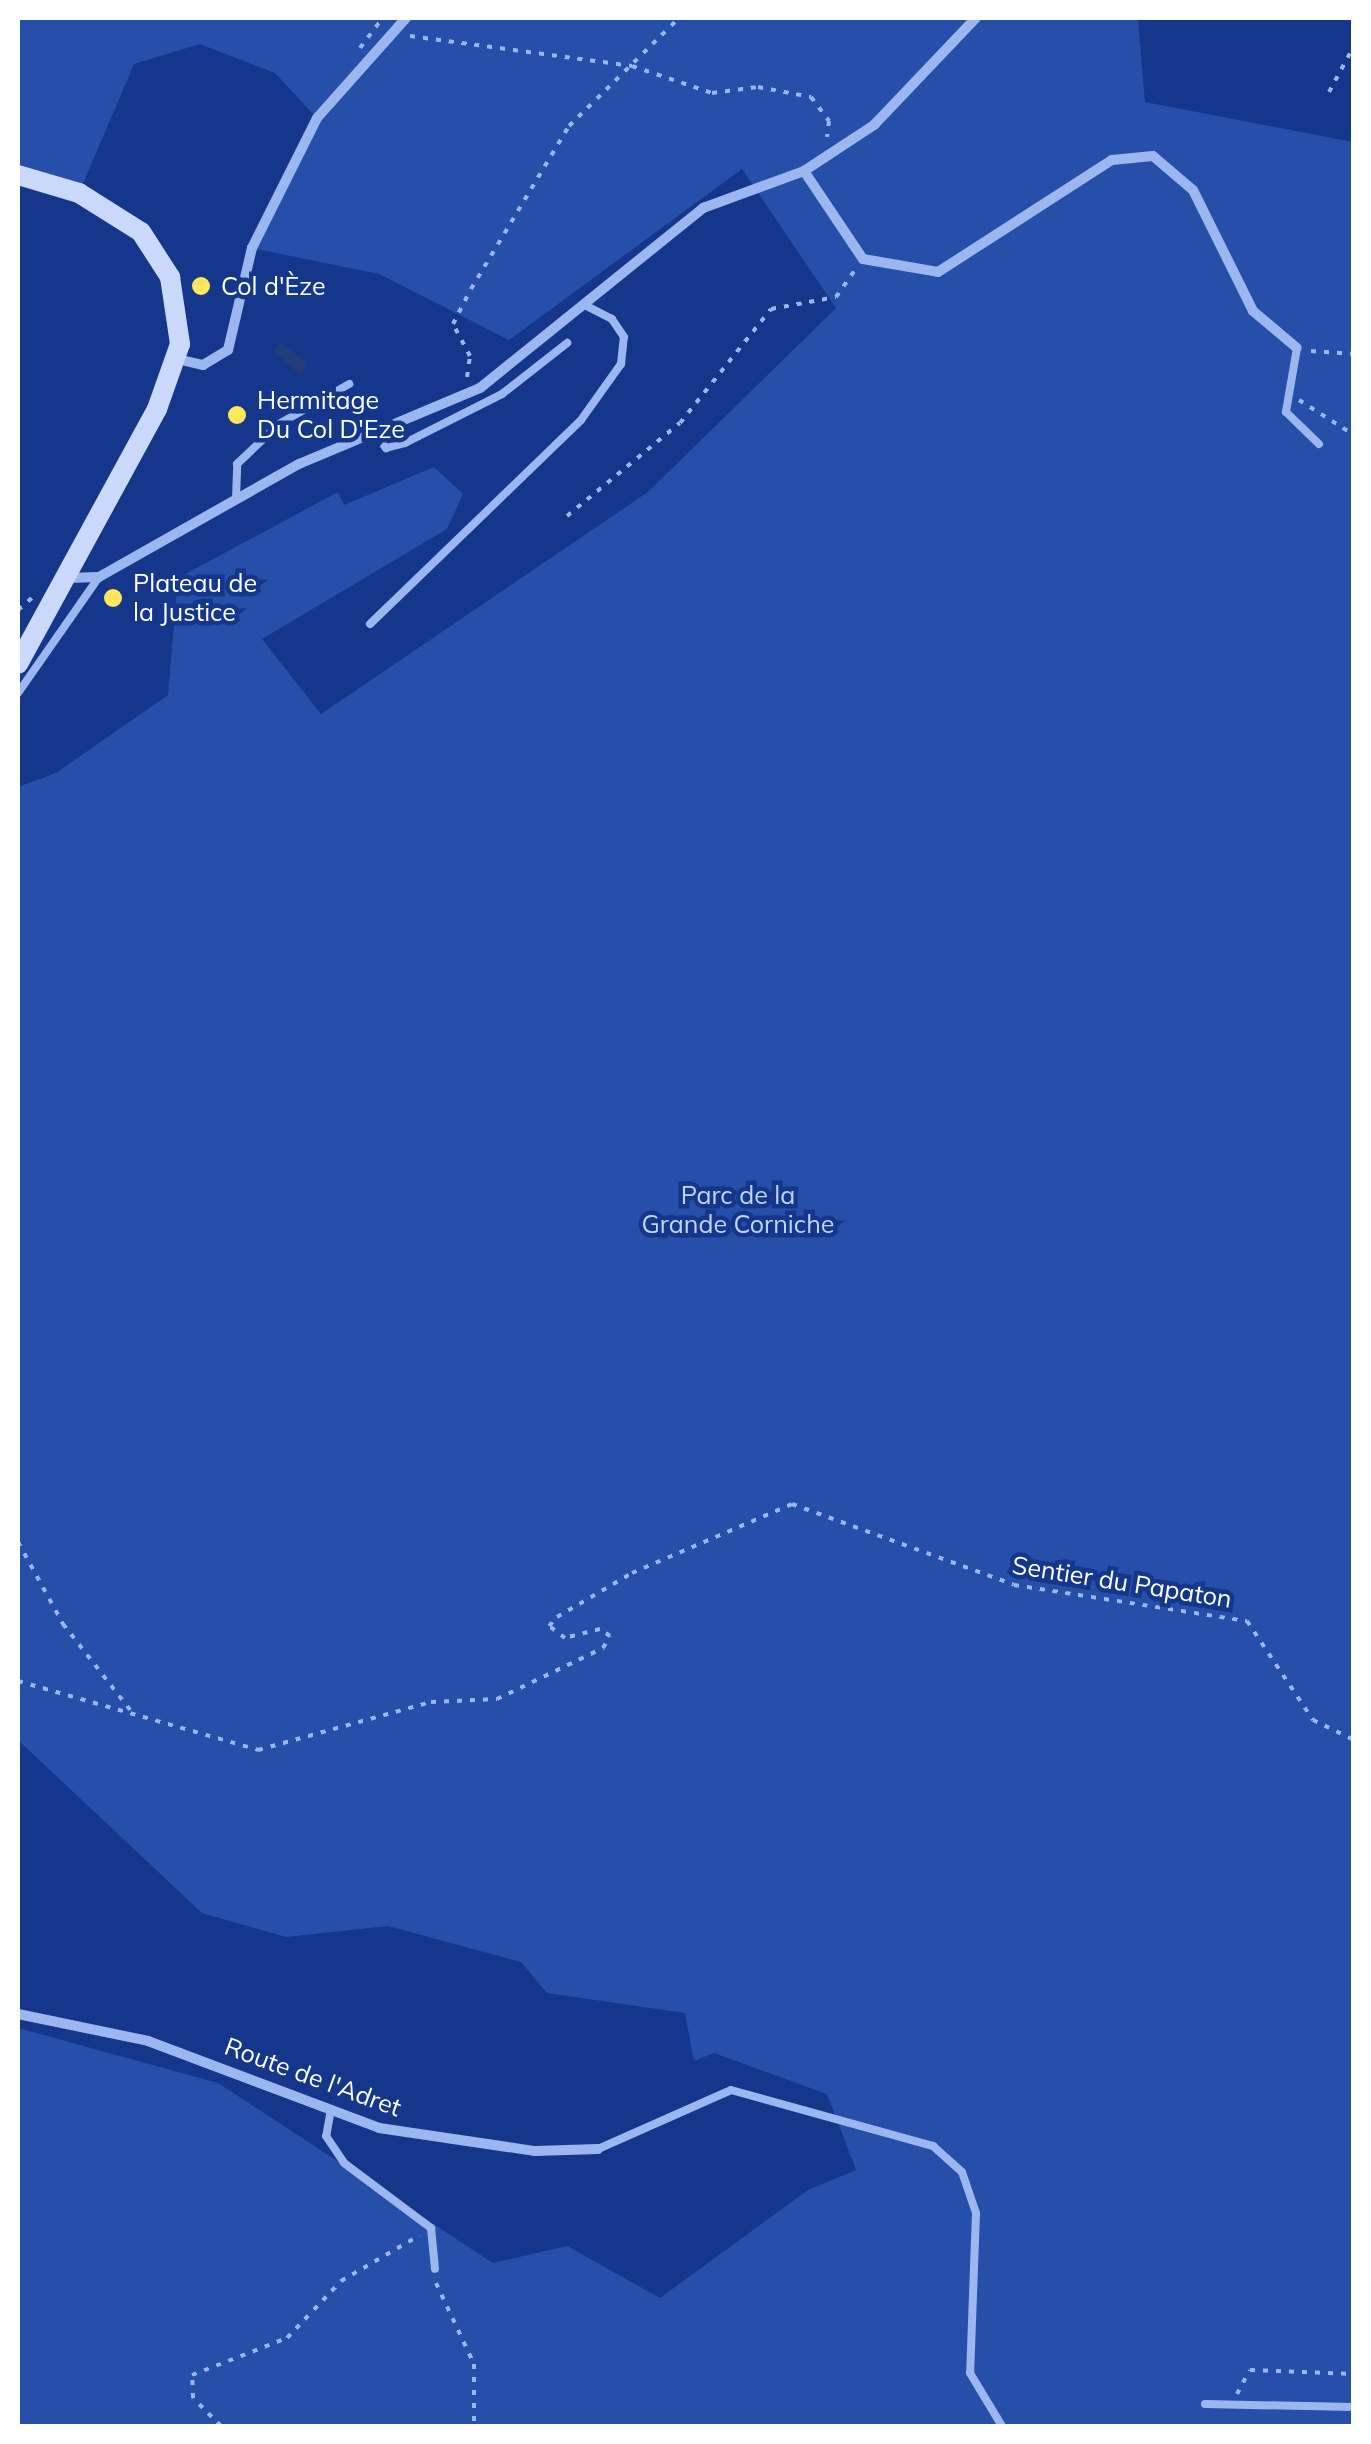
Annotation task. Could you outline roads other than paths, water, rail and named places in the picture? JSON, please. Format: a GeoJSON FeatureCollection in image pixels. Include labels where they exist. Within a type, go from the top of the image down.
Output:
{"type":"FeatureCollection","features":[{"type":"Feature","properties":{"kind":"main road"},"geometry":{"type":"LineString","coordinates":[[18,175],[80,193],[141,232],[170,277],[177,360],[68,578],[18,664]]}},
{"type":"Feature","properties":{"kind":"street"},"geometry":{"type":"LineString","coordinates":[[177,360],[203,364],[228,350],[266,216],[317,118],[386,34],[406,18]]}},
{"type":"Feature","properties":{"kind":"street"},"geometry":{"type":"LineString","coordinates":[[68,578],[100,577],[236,498],[375,432],[464,396],[703,208],[804,172],[874,126],[976,18]]}},
{"type":"Feature","properties":{"kind":"street"},"geometry":{"type":"LineString","coordinates":[[804,172],[862,260],[900,272],[959,266],[1112,160],[1153,156],[1193,190],[1253,311],[1297,348]]}},
{"type":"Feature","properties":{"kind":"street","name":"Route de l'Adret"},"geometry":{"type":"LineString","coordinates":[[18,2014],[148,2041],[379,2128],[535,2151],[598,2149]]}},
{"type":"Feature","properties":{"kind":"lane"},"geometry":{"type":"LineString","coordinates":[[370,624],[568,433],[621,364],[624,338],[612,318],[584,305]]}},
{"type":"Feature","properties":{"kind":"lane"},"geometry":{"type":"LineString","coordinates":[[375,432],[386,448],[405,443],[502,394],[567,343]]}},
{"type":"Feature","properties":{"kind":"lane"},"geometry":{"type":"LineString","coordinates":[[1297,348],[1286,412],[1320,444]]}},
{"type":"Feature","properties":{"kind":"lane"},"geometry":{"type":"LineString","coordinates":[[236,498],[237,464],[279,424],[349,384]]}},
{"type":"Feature","properties":{"kind":"lane"},"geometry":{"type":"LineString","coordinates":[[18,693],[100,577]]}},
{"type":"Feature","properties":{"kind":"lane"},"geometry":{"type":"LineString","coordinates":[[598,2149],[731,2090],[933,2146],[962,2172],[976,2213],[970,2373],[1002,2426]]}},
{"type":"Feature","properties":{"kind":"lane"},"geometry":{"type":"LineString","coordinates":[[331,2109],[326,2136],[344,2164],[431,2228],[436,2268]]}},
{"type":"Feature","properties":{"kind":"lane"},"geometry":{"type":"LineString","coordinates":[[1205,2404],[1354,2407]]}},
{"type":"Feature","properties":{"kind":"place","name":"Col d'Èze"},"geometry":{"type":"Point","coordinates":[201,286]}},
{"type":"Feature","properties":{"kind":"place","name":"Hermitage Du Col D'Eze"},"geometry":{"type":"Point","coordinates":[237,415]}},
{"type":"Feature","properties":{"kind":"place","name":"Plateau de la Justice"},"geometry":{"type":"Point","coordinates":[113,598]}},
{"type":"Feature","properties":{"kind":"park label","name":"Parc de la Grande Corniche"},"geometry":{"type":"Point","coordinates":[738,1210]}}]}
